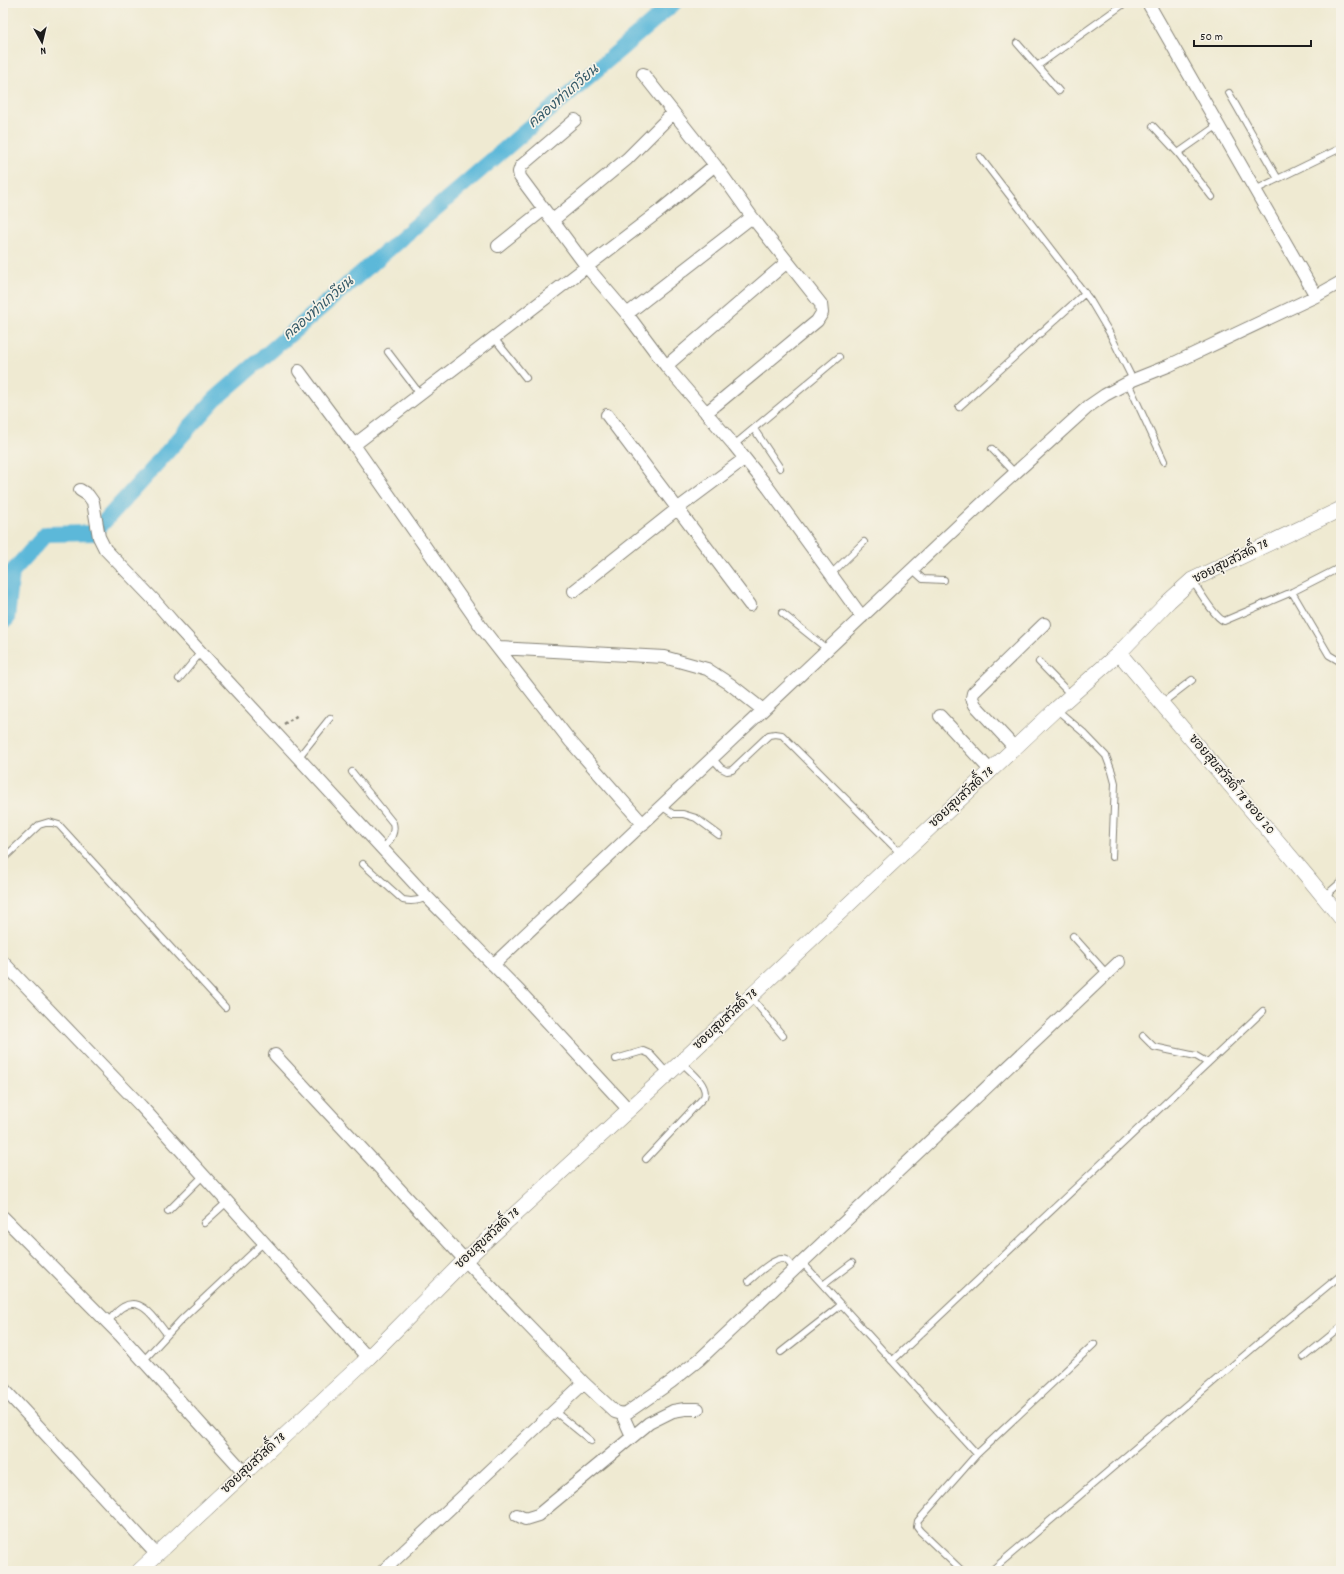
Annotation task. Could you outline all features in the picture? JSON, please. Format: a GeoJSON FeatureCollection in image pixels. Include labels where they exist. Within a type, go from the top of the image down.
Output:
{"type":"FeatureCollection","features":[{"type":"Feature","properties":{"kind":"street"},"geometry":{"type":"LineString","coordinates":[[1148,3],[1316,296]]}},
{"type":"Feature","properties":{"kind":"street"},"geometry":{"type":"LineString","coordinates":[[643,74],[715,165],[787,262],[821,304],[822,313],[817,321],[706,413]]}},
{"type":"Feature","properties":{"kind":"street"},"geometry":{"type":"LineString","coordinates":[[553,220],[626,159],[673,113]]}},
{"type":"Feature","properties":{"kind":"street"},"geometry":{"type":"LineString","coordinates":[[575,120],[521,166],[519,172],[520,177],[543,210],[553,220],[587,267],[627,314],[666,366],[767,486],[862,617]]}},
{"type":"Feature","properties":{"kind":"street"},"geometry":{"type":"LineString","coordinates":[[354,445],[662,209],[715,165]]}},
{"type":"Feature","properties":{"kind":"street"},"geometry":{"type":"LineString","coordinates":[[498,246],[543,210]]}},
{"type":"Feature","properties":{"kind":"street"},"geometry":{"type":"LineString","coordinates":[[627,314],[752,216]]}},
{"type":"Feature","properties":{"kind":"street"},"geometry":{"type":"LineString","coordinates":[[666,366],[787,262]]}},
{"type":"Feature","properties":{"kind":"street"},"geometry":{"type":"LineString","coordinates":[[493,965],[912,569],[1089,406],[1105,395],[1131,381],[1168,366],[1316,296],[1341,282]]}},
{"type":"Feature","properties":{"kind":"street"},"geometry":{"type":"LineString","coordinates":[[299,371],[354,445],[410,526],[499,648],[571,742],[643,824]]}},
{"type":"Feature","properties":{"kind":"street"},"geometry":{"type":"LineString","coordinates":[[607,415],[750,605]]}},
{"type":"Feature","properties":{"kind":"street"},"geometry":{"type":"LineString","coordinates":[[574,591],[744,458]]}},
{"type":"Feature","properties":{"kind":"street"},"geometry":{"type":"LineString","coordinates":[[80,490],[88,495],[93,502],[99,537],[105,549],[154,600],[383,850],[630,1110]]}},
{"type":"Feature","properties":{"kind":"street","name":"ซอยสุขสวัสดิ์ 78"},"geometry":{"type":"LineString","coordinates":[[139,1571],[368,1358],[465,1260],[630,1110],[1056,709],[1119,653],[1169,601],[1192,580],[1341,509]]}},
{"type":"Feature","properties":{"kind":"street"},"geometry":{"type":"LineString","coordinates":[[1015,748],[975,705],[972,698],[974,693],[1044,624]]}},
{"type":"Feature","properties":{"kind":"street"},"geometry":{"type":"LineString","coordinates":[[499,648],[664,657],[707,669],[730,684],[762,710]]}},
{"type":"Feature","properties":{"kind":"street","name":"ซอยสุขสวัสดิ์ 78 ซอย 20"},"geometry":{"type":"LineString","coordinates":[[1119,653],[1341,918]]}},
{"type":"Feature","properties":{"kind":"street"},"geometry":{"type":"LineString","coordinates":[[940,716],[991,771]]}},
{"type":"Feature","properties":{"kind":"street"},"geometry":{"type":"LineString","coordinates":[[3,962],[141,1106],[368,1358]]}},
{"type":"Feature","properties":{"kind":"street"},"geometry":{"type":"LineString","coordinates":[[275,1055],[465,1260],[584,1383],[615,1412],[622,1414],[628,1412],[671,1382],[711,1349],[1119,962]]}},
{"type":"Feature","properties":{"kind":"street"},"geometry":{"type":"LineString","coordinates":[[3,1217],[107,1322],[245,1473]]}},
{"type":"Feature","properties":{"kind":"street"},"geometry":{"type":"LineString","coordinates":[[383,1571],[584,1383]]}},
{"type":"Feature","properties":{"kind":"street"},"geometry":{"type":"LineString","coordinates":[[3,1388],[156,1554]]}},
{"type":"Feature","properties":{"kind":"street"},"geometry":{"type":"LineString","coordinates":[[517,1515],[525,1519],[538,1515],[632,1436],[664,1414],[685,1409],[698,1409]]}},
{"type":"Feature","properties":{"kind":"street"},"geometry":{"type":"LineString","coordinates":[[622,1414],[632,1436]]}},
{"type":"Feature","properties":{"kind":"lane"},"geometry":{"type":"LineString","coordinates":[[1037,66],[1125,3]]}},
{"type":"Feature","properties":{"kind":"lane"},"geometry":{"type":"LineString","coordinates":[[1017,43],[1059,91]]}},
{"type":"Feature","properties":{"kind":"lane"},"geometry":{"type":"LineString","coordinates":[[1229,93],[1278,179]]}},
{"type":"Feature","properties":{"kind":"lane"},"geometry":{"type":"LineString","coordinates":[[1178,154],[1218,125]]}},
{"type":"Feature","properties":{"kind":"lane"},"geometry":{"type":"LineString","coordinates":[[1153,126],[1212,196]]}},
{"type":"Feature","properties":{"kind":"lane"},"geometry":{"type":"LineString","coordinates":[[1255,190],[1341,148]]}},
{"type":"Feature","properties":{"kind":"lane"},"geometry":{"type":"LineString","coordinates":[[980,157],[1085,293],[1109,332],[1164,461]]}},
{"type":"Feature","properties":{"kind":"lane"},"geometry":{"type":"LineString","coordinates":[[959,407],[1085,293]]}},
{"type":"Feature","properties":{"kind":"lane"},"geometry":{"type":"LineString","coordinates":[[494,338],[526,378]]}},
{"type":"Feature","properties":{"kind":"lane"},"geometry":{"type":"LineString","coordinates":[[388,352],[420,394]]}},
{"type":"Feature","properties":{"kind":"lane"},"geometry":{"type":"LineString","coordinates":[[734,445],[754,430],[839,357]]}},
{"type":"Feature","properties":{"kind":"lane"},"geometry":{"type":"LineString","coordinates":[[754,430],[780,468]]}},
{"type":"Feature","properties":{"kind":"lane"},"geometry":{"type":"LineString","coordinates":[[992,449],[1015,473]]}},
{"type":"Feature","properties":{"kind":"lane"},"geometry":{"type":"LineString","coordinates":[[831,574],[864,542]]}},
{"type":"Feature","properties":{"kind":"lane"},"geometry":{"type":"LineString","coordinates":[[1192,580],[1220,619],[1224,621],[1292,592],[1341,567]]}},
{"type":"Feature","properties":{"kind":"lane"},"geometry":{"type":"LineString","coordinates":[[912,569],[923,579],[944,580]]}},
{"type":"Feature","properties":{"kind":"lane"},"geometry":{"type":"LineString","coordinates":[[1292,592],[1329,655],[1341,662]]}},
{"type":"Feature","properties":{"kind":"lane"},"geometry":{"type":"LineString","coordinates":[[782,613],[828,649]]}},
{"type":"Feature","properties":{"kind":"lane"},"geometry":{"type":"LineString","coordinates":[[179,679],[201,652]]}},
{"type":"Feature","properties":{"kind":"lane"},"geometry":{"type":"LineString","coordinates":[[1040,662],[1071,695]]}},
{"type":"Feature","properties":{"kind":"lane"},"geometry":{"type":"LineString","coordinates":[[1162,704],[1192,680]]}},
{"type":"Feature","properties":{"kind":"lane"},"geometry":{"type":"LineString","coordinates":[[1056,709],[1084,733],[1106,756],[1115,782],[1112,857]]}},
{"type":"Feature","properties":{"kind":"lane"},"geometry":{"type":"LineString","coordinates":[[298,758],[330,718]]}},
{"type":"Feature","properties":{"kind":"lane"},"geometry":{"type":"LineString","coordinates":[[712,758],[721,768],[727,771],[732,770],[769,735],[776,734],[782,736],[902,855]]}},
{"type":"Feature","properties":{"kind":"lane"},"geometry":{"type":"LineString","coordinates":[[352,772],[393,823],[395,829],[394,834],[383,850]]}},
{"type":"Feature","properties":{"kind":"lane"},"geometry":{"type":"LineString","coordinates":[[662,806],[673,814],[683,814],[696,818],[719,835]]}},
{"type":"Feature","properties":{"kind":"lane"},"geometry":{"type":"LineString","coordinates":[[3,859],[39,826],[49,822],[59,825],[225,1007]]}},
{"type":"Feature","properties":{"kind":"lane"},"geometry":{"type":"LineString","coordinates":[[363,864],[403,900],[410,902],[420,901],[427,897]]}},
{"type":"Feature","properties":{"kind":"lane"},"geometry":{"type":"LineString","coordinates":[[1324,897],[1341,882]]}},
{"type":"Feature","properties":{"kind":"lane"},"geometry":{"type":"LineString","coordinates":[[1073,936],[1107,974]]}},
{"type":"Feature","properties":{"kind":"lane"},"geometry":{"type":"LineString","coordinates":[[751,997],[783,1036]]}},
{"type":"Feature","properties":{"kind":"lane"},"geometry":{"type":"LineString","coordinates":[[892,1361],[1263,1011]]}},
{"type":"Feature","properties":{"kind":"lane"},"geometry":{"type":"LineString","coordinates":[[1143,1036],[1154,1047],[1196,1056],[1208,1063]]}},
{"type":"Feature","properties":{"kind":"lane"},"geometry":{"type":"LineString","coordinates":[[616,1059],[643,1051],[650,1054],[668,1074]]}},
{"type":"Feature","properties":{"kind":"lane"},"geometry":{"type":"LineString","coordinates":[[646,1159],[704,1097],[706,1092],[704,1087],[681,1062]]}},
{"type":"Feature","properties":{"kind":"lane"},"geometry":{"type":"LineString","coordinates":[[168,1211],[203,1176]]}},
{"type":"Feature","properties":{"kind":"lane"},"geometry":{"type":"LineString","coordinates":[[204,1223],[227,1202]]}},
{"type":"Feature","properties":{"kind":"lane"},"geometry":{"type":"LineString","coordinates":[[143,1361],[167,1334],[263,1243]]}},
{"type":"Feature","properties":{"kind":"lane"},"geometry":{"type":"LineString","coordinates":[[749,1281],[780,1258],[798,1265],[823,1285],[977,1454]]}},
{"type":"Feature","properties":{"kind":"lane"},"geometry":{"type":"LineString","coordinates":[[823,1285],[852,1263]]}},
{"type":"Feature","properties":{"kind":"lane"},"geometry":{"type":"LineString","coordinates":[[991,1571],[1341,1275]]}},
{"type":"Feature","properties":{"kind":"lane"},"geometry":{"type":"LineString","coordinates":[[107,1322],[123,1306],[140,1304],[167,1334]]}},
{"type":"Feature","properties":{"kind":"lane"},"geometry":{"type":"LineString","coordinates":[[781,1352],[841,1305]]}},
{"type":"Feature","properties":{"kind":"lane"},"geometry":{"type":"LineString","coordinates":[[1304,1357],[1341,1327]]}},
{"type":"Feature","properties":{"kind":"lane"},"geometry":{"type":"LineString","coordinates":[[962,1571],[920,1531],[917,1526],[918,1521],[977,1454],[1094,1344]]}},
{"type":"Feature","properties":{"kind":"lane"},"geometry":{"type":"LineString","coordinates":[[554,1411],[591,1441]]}},
{"type":"Feature","properties":{"kind":"waterway","name":"คลองท่าเกวียน"},"geometry":{"type":"LineString","coordinates":[[3,620],[7,619],[12,572],[46,534],[94,533],[215,399],[674,3]]}}]}
